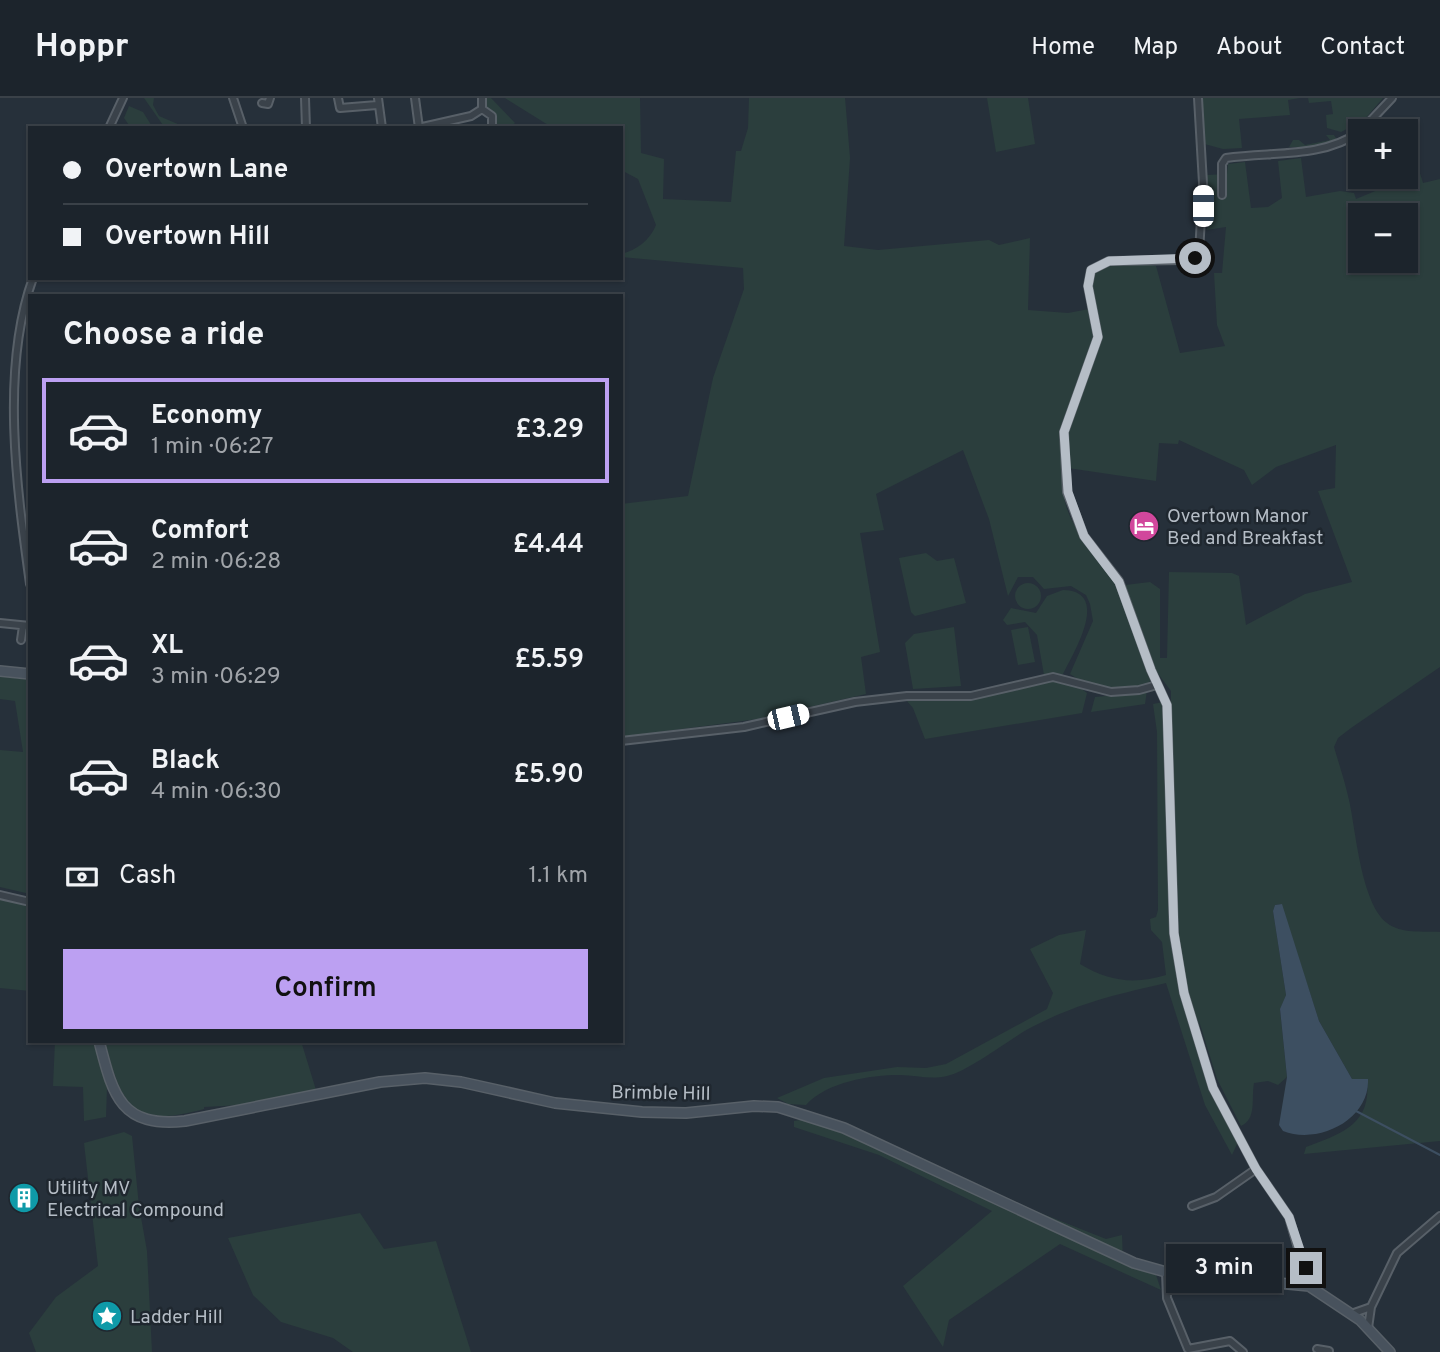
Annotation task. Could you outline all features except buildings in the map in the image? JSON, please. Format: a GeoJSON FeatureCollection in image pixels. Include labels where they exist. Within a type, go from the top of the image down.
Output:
{"type":"FeatureCollection","features":[{"type":"Feature","properties":{"kind":"main road"},"geometry":{"type":"LineString","coordinates":[[0,671],[28,674]]}},
{"type":"Feature","properties":{"kind":"main road","name":"Brimble Hill"},"geometry":{"type":"LineString","coordinates":[[100,1043],[118,1098],[136,1117],[152,1122],[185,1121],[380,1082],[425,1078],[461,1082],[555,1103],[631,1111],[685,1114],[754,1106],[779,1108],[844,1128],[1100,1248],[1166,1272],[1309,1286]]}},
{"type":"Feature","properties":{"kind":"main road"},"geometry":{"type":"LineString","coordinates":[[1309,1286],[1352,1314],[1390,1352]]}},
{"type":"Feature","properties":{"kind":"street"},"geometry":{"type":"LineString","coordinates":[[111,126],[123,98]]}},
{"type":"Feature","properties":{"kind":"street"},"geometry":{"type":"LineString","coordinates":[[233,98],[242,126]]}},
{"type":"Feature","properties":{"kind":"street"},"geometry":{"type":"LineString","coordinates":[[262,103],[268,104],[270,98]]}},
{"type":"Feature","properties":{"kind":"street"},"geometry":{"type":"LineString","coordinates":[[305,98],[306,126]]}},
{"type":"Feature","properties":{"kind":"street"},"geometry":{"type":"LineString","coordinates":[[338,98],[340,108],[377,102],[382,126]]}},
{"type":"Feature","properties":{"kind":"street"},"geometry":{"type":"LineString","coordinates":[[415,98],[418,126]]}},
{"type":"Feature","properties":{"kind":"street"},"geometry":{"type":"LineString","coordinates":[[482,98],[482,109]]}},
{"type":"Feature","properties":{"kind":"street"},"geometry":{"type":"LineString","coordinates":[[1198,98],[1203,174],[1199,253],[1195,258],[1184,260],[1109,261],[1091,270],[1088,286],[1098,337],[1069,413],[1063,441],[1068,492],[1078,523],[1084,536],[1119,582],[1168,712],[1173,913],[1182,985],[1211,1081],[1256,1169],[1289,1217],[1309,1286]]}},
{"type":"Feature","properties":{"kind":"street"},"geometry":{"type":"LineString","coordinates":[[1373,119],[1392,98]]}},
{"type":"Feature","properties":{"kind":"street"},"geometry":{"type":"LineString","coordinates":[[427,126],[471,116],[482,109]]}},
{"type":"Feature","properties":{"kind":"street"},"geometry":{"type":"LineString","coordinates":[[482,109],[492,116],[492,126]]}},
{"type":"Feature","properties":{"kind":"street"},"geometry":{"type":"LineString","coordinates":[[1222,195],[1222,164],[1226,158],[1312,150],[1335,145],[1348,138]]}},
{"type":"Feature","properties":{"kind":"street"},"geometry":{"type":"LineString","coordinates":[[28,571],[16,490],[13,433],[16,342],[21,312],[32,280]]}},
{"type":"Feature","properties":{"kind":"street"},"geometry":{"type":"LineString","coordinates":[[0,623],[26,626],[21,640]]}},
{"type":"Feature","properties":{"kind":"street"},"geometry":{"type":"LineString","coordinates":[[623,741],[744,727],[855,702],[908,696],[971,696],[1053,677],[1111,692],[1144,690],[1157,685]]}},
{"type":"Feature","properties":{"kind":"street"},"geometry":{"type":"LineString","coordinates":[[0,895],[28,902]]}},
{"type":"Feature","properties":{"kind":"street"},"geometry":{"type":"LineString","coordinates":[[1192,1206],[1216,1196],[1256,1169]]}},
{"type":"Feature","properties":{"kind":"street"},"geometry":{"type":"LineString","coordinates":[[1368,1328],[1371,1307],[1397,1253],[1440,1216]]}},
{"type":"Feature","properties":{"kind":"street"},"geometry":{"type":"LineString","coordinates":[[1166,1272],[1167,1298],[1188,1351],[1230,1340],[1243,1352]]}},
{"type":"Feature","properties":{"kind":"street"},"geometry":{"type":"LineString","coordinates":[[1352,1314],[1371,1307]]}},
{"type":"Feature","properties":{"kind":"street"},"geometry":{"type":"LineString","coordinates":[[1317,1348],[1329,1351]]}},
{"type":"Feature","properties":{"kind":"green space"},"geometry":{"type":"Polygon","coordinates":[[[144,98],[154,98],[153,105],[159,116],[182,126],[164,126],[144,98]]]}},
{"type":"Feature","properties":{"kind":"green space"},"geometry":{"type":"Polygon","coordinates":[[[485,98],[491,98],[515,123],[511,126],[495,126],[495,115],[485,107],[485,98]]]}},
{"type":"Feature","properties":{"kind":"green space"},"geometry":{"type":"Polygon","coordinates":[[[505,98],[640,98],[641,153],[664,159],[663,199],[731,202],[736,151],[741,151],[748,128],[749,98],[845,98],[850,158],[844,246],[878,250],[989,240],[999,245],[1030,238],[1028,310],[1068,313],[1089,309],[1095,334],[1101,329],[1091,291],[1094,271],[1108,263],[1118,262],[1156,266],[1180,353],[1225,346],[1217,325],[1214,273],[1222,273],[1226,227],[1206,230],[1211,223],[1207,175],[1227,174],[1228,164],[1245,162],[1251,208],[1268,207],[1282,198],[1278,161],[1301,158],[1306,197],[1340,191],[1354,193],[1356,199],[1380,189],[1418,189],[1418,167],[1423,183],[1440,179],[1440,667],[1351,728],[1338,738],[1334,747],[1349,800],[1365,883],[1378,913],[1387,923],[1399,929],[1440,932],[1440,1141],[1304,1154],[1306,1147],[1342,1132],[1359,1117],[1367,1095],[1367,1079],[1352,1079],[1319,1021],[1281,904],[1275,905],[1273,911],[1286,995],[1280,1010],[1287,1077],[1278,1085],[1268,1081],[1254,1083],[1251,1114],[1241,1126],[1217,1079],[1199,1021],[1206,1075],[1238,1142],[1232,1155],[1205,1105],[1166,983],[1064,1012],[1030,1028],[977,1062],[947,1076],[900,1075],[862,1078],[837,1085],[806,1105],[788,1104],[777,1098],[824,1078],[897,1067],[926,1068],[946,1064],[1047,1009],[1053,993],[1030,949],[1059,935],[1086,930],[1080,964],[1111,978],[1143,980],[1166,975],[1162,942],[1151,930],[1150,919],[1156,917],[1158,910],[1157,732],[1153,704],[1163,702],[1166,718],[1171,717],[1171,691],[1156,671],[1148,684],[1145,704],[1091,712],[1095,697],[1117,695],[1086,684],[1070,674],[1093,621],[1086,595],[1071,586],[1044,589],[1033,577],[1018,577],[1008,596],[989,519],[963,450],[876,494],[884,530],[860,533],[880,652],[861,657],[866,694],[758,719],[623,737],[623,504],[688,496],[713,378],[744,289],[743,268],[623,257],[623,253],[642,244],[656,225],[638,179],[623,171],[623,126],[550,126],[505,98]],[[1179,440],[1178,444],[1159,443],[1156,481],[1068,468],[1065,502],[1069,514],[1117,586],[1150,582],[1160,589],[1160,658],[1167,658],[1169,572],[1232,573],[1239,576],[1246,625],[1305,594],[1352,582],[1318,491],[1335,488],[1336,445],[1276,467],[1252,485],[1244,470],[1179,440]]]}},
{"type":"Feature","properties":{"kind":"green space"},"geometry":{"type":"Polygon","coordinates":[[[987,98],[1028,98],[1035,144],[996,152],[987,98]]]}},
{"type":"Feature","properties":{"kind":"green space"},"geometry":{"type":"Polygon","coordinates":[[[1197,98],[1300,98],[1288,100],[1290,115],[1239,119],[1242,148],[1223,149],[1197,142],[1194,112],[1197,98]]]}},
{"type":"Feature","properties":{"kind":"green space"},"geometry":{"type":"Polygon","coordinates":[[[1308,98],[1383,98],[1365,119],[1348,119],[1348,128],[1341,132],[1327,128],[1326,115],[1333,114],[1331,101],[1309,103],[1308,98]]]}},
{"type":"Feature","properties":{"kind":"green space"},"geometry":{"type":"Polygon","coordinates":[[[129,106],[143,112],[152,126],[130,126],[124,118],[129,106]]]}},
{"type":"Feature","properties":{"kind":"green space"},"geometry":{"type":"Polygon","coordinates":[[[1326,135],[1334,135],[1337,140],[1314,147],[1289,147],[1293,140],[1299,140],[1305,145],[1330,140],[1326,135]]]}},
{"type":"Feature","properties":{"kind":"green space"},"geometry":{"type":"Polygon","coordinates":[[[926,553],[937,561],[954,558],[966,603],[915,616],[911,612],[899,558],[926,553]]]}},
{"type":"Feature","properties":{"kind":"green space"},"geometry":{"type":"Polygon","coordinates":[[[1028,583],[1037,587],[1041,596],[1037,605],[1028,609],[1019,605],[1015,596],[1019,587],[1028,583]]]}},
{"type":"Feature","properties":{"kind":"green space"},"geometry":{"type":"Polygon","coordinates":[[[1063,590],[1077,593],[1085,601],[1085,624],[1063,674],[1044,675],[1037,635],[1025,622],[1007,625],[1003,620],[1011,608],[1036,613],[1047,596],[1063,590]]]}},
{"type":"Feature","properties":{"kind":"green space"},"geometry":{"type":"Polygon","coordinates":[[[954,627],[961,686],[913,689],[905,643],[914,634],[954,627]]]}},
{"type":"Feature","properties":{"kind":"green space"},"geometry":{"type":"Polygon","coordinates":[[[1028,627],[1035,662],[1018,665],[1011,630],[1028,627]]]}},
{"type":"Feature","properties":{"kind":"green space"},"geometry":{"type":"Polygon","coordinates":[[[0,676],[28,680],[28,894],[0,887],[0,750],[23,752],[15,701],[0,699],[0,676]]]}},
{"type":"Feature","properties":{"kind":"green space"},"geometry":{"type":"Polygon","coordinates":[[[1057,679],[1075,684],[1087,693],[1082,713],[925,739],[913,708],[905,699],[961,698],[1057,679]]]}},
{"type":"Feature","properties":{"kind":"green space"},"geometry":{"type":"Polygon","coordinates":[[[0,900],[28,905],[28,991],[0,988],[0,900]]]}},
{"type":"Feature","properties":{"kind":"green space"},"geometry":{"type":"Polygon","coordinates":[[[55,1043],[96,1043],[107,1088],[106,1117],[84,1121],[83,1087],[53,1086],[55,1043]]]}},
{"type":"Feature","properties":{"kind":"green space"},"geometry":{"type":"Polygon","coordinates":[[[106,1043],[302,1043],[316,1090],[241,1105],[204,1107],[180,1115],[161,1116],[146,1114],[134,1107],[125,1097],[106,1043]]]}},
{"type":"Feature","properties":{"kind":"green space"},"geometry":{"type":"Polygon","coordinates":[[[805,1119],[863,1141],[1007,1209],[1033,1210],[1106,1239],[1122,1235],[1123,1262],[1156,1275],[1161,1290],[1060,1244],[949,1320],[943,1347],[903,1286],[992,1211],[879,1155],[794,1127],[794,1121],[805,1119]]]}},
{"type":"Feature","properties":{"kind":"green space"},"geometry":{"type":"Polygon","coordinates":[[[124,1132],[132,1136],[139,1206],[147,1251],[152,1352],[36,1352],[29,1333],[56,1297],[98,1266],[84,1143],[124,1132]]]}},
{"type":"Feature","properties":{"kind":"green space"},"geometry":{"type":"Polygon","coordinates":[[[360,1213],[384,1249],[436,1241],[471,1352],[353,1352],[333,1338],[281,1322],[253,1295],[228,1238],[360,1213]]]}},
{"type":"Feature","properties":{"kind":"water"},"geometry":{"type":"Polygon","coordinates":[[[1282,904],[1319,1021],[1352,1079],[1368,1079],[1366,1094],[1351,1117],[1326,1132],[1311,1135],[1283,1131],[1279,1125],[1287,1077],[1280,1009],[1286,995],[1273,911],[1275,905],[1282,904]]]}},
{"type":"Feature","properties":{"kind":"waterway"},"geometry":{"type":"LineString","coordinates":[[1356,1111],[1440,1155]]}},
{"type":"Feature","properties":{"kind":"place","name":"Overtown Manor Bed and Breakfast"},"geometry":{"type":"Point","coordinates":[1144,526]}},
{"type":"Feature","properties":{"kind":"place","name":"Utility MV Electrical Compound"},"geometry":{"type":"Point","coordinates":[24,1198]}},
{"type":"Feature","properties":{"kind":"place","name":"Ladder Hill"},"geometry":{"type":"Point","coordinates":[107,1316]}},
{"type":"Feature","properties":{"kind":"route"},"geometry":{"type":"LineString","coordinates":[[1195,258],[1109,261],[1097,264],[1091,270],[1088,293],[1098,337],[1066,423],[1063,441],[1064,467],[1070,500],[1080,530],[1111,567],[1119,582],[1151,670],[1167,705],[1172,791],[1175,949],[1200,1049],[1213,1088],[1241,1136],[1256,1169],[1289,1217],[1306,1268]]}}]}
